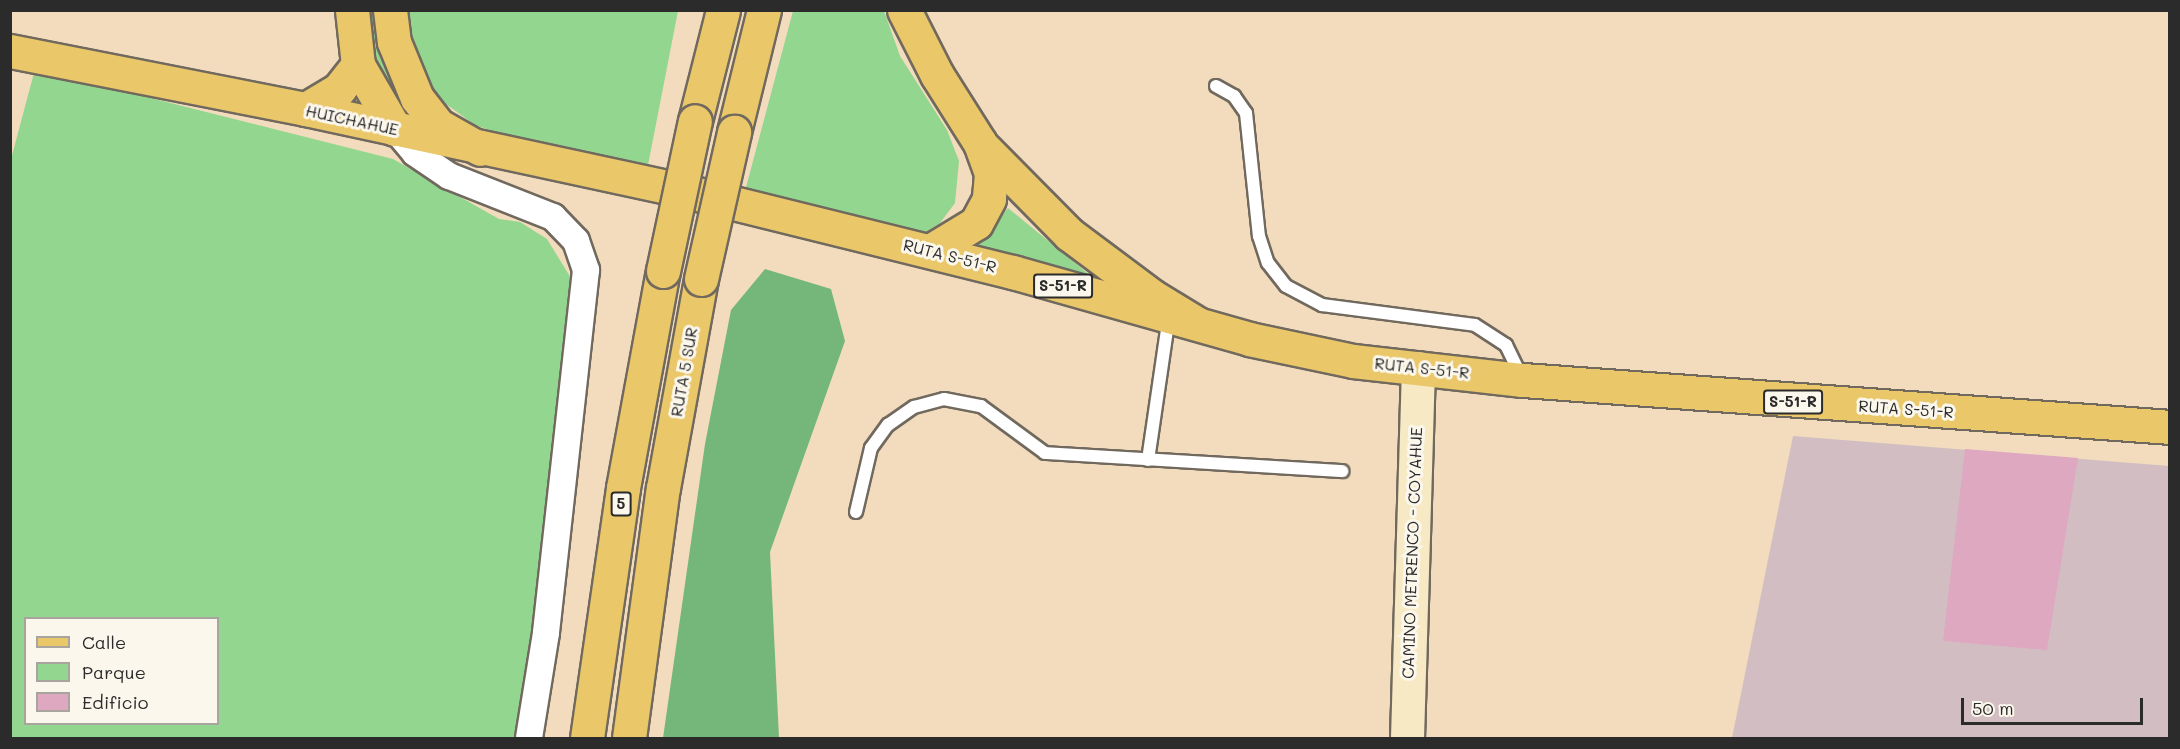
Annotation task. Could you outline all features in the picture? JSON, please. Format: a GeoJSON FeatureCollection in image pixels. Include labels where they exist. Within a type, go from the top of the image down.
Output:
{"type":"FeatureCollection","features":[{"type":"Feature","properties":{"kind":"main road"},"geometry":{"type":"LineString","coordinates":[[352,10],[358,65],[395,129]]}},
{"type":"Feature","properties":{"kind":"main road"},"geometry":{"type":"LineString","coordinates":[[390,10],[394,42],[417,99],[438,124],[480,149]]}},
{"type":"Feature","properties":{"kind":"main road"},"geometry":{"type":"LineString","coordinates":[[695,121],[703,10]]}},
{"type":"Feature","properties":{"kind":"main road","name":"5"},"geometry":{"type":"LineString","coordinates":[[587,738],[623,488],[663,271],[695,121],[723,10]]}},
{"type":"Feature","properties":{"kind":"main road","name":"RUTA 5 SUR"},"geometry":{"type":"LineString","coordinates":[[629,738],[663,488],[701,279],[764,10]]}},
{"type":"Feature","properties":{"kind":"main road"},"geometry":{"type":"LineString","coordinates":[[904,10],[933,66],[980,143],[1069,234],[1109,267],[1183,319]]}},
{"type":"Feature","properties":{"kind":"main road","name":"HUICHAHUE"},"geometry":{"type":"LineString","coordinates":[[12,57],[306,109],[480,149],[693,193]]}},
{"type":"Feature","properties":{"kind":"main road"},"geometry":{"type":"LineString","coordinates":[[306,109],[339,89],[358,65]]}},
{"type":"Feature","properties":{"kind":"main road"},"geometry":{"type":"LineString","coordinates":[[930,251],[967,231],[983,213],[992,184],[980,143]]}},
{"type":"Feature","properties":{"kind":"main road","name":"RUTA S-51-R"},"geometry":{"type":"LineString","coordinates":[[693,193],[930,251],[1305,352],[1523,380],[2169,427]]}},
{"type":"Feature","properties":{"kind":"street"},"geometry":{"type":"LineString","coordinates":[[395,129],[415,153],[449,176],[553,217],[576,241],[586,270],[546,633],[529,738]]}},
{"type":"Feature","properties":{"kind":"street","name":"CAMINO METRENCO - COYAHUE"},"geometry":{"type":"LineString","coordinates":[[1407,738],[1418,368]]}},
{"type":"Feature","properties":{"kind":"lane"},"geometry":{"type":"LineString","coordinates":[[1216,86],[1234,96],[1246,113],[1259,236],[1268,263],[1286,286],[1322,305],[1475,325],[1506,345],[1523,380]]}},
{"type":"Feature","properties":{"kind":"lane"},"geometry":{"type":"LineString","coordinates":[[1148,460],[1183,319]]}},
{"type":"Feature","properties":{"kind":"lane"},"geometry":{"type":"LineString","coordinates":[[856,512],[871,448],[888,425],[914,407],[944,399],[981,406],[1045,453],[1342,471]]}},
{"type":"Feature","properties":{"kind":"shaded area"},"geometry":{"type":"Polygon","coordinates":[[[1793,436],[2169,466],[2169,738],[1732,738],[1793,436]]]}},
{"type":"Feature","properties":{"kind":"green space"},"geometry":{"type":"Polygon","coordinates":[[[357,11],[379,11],[420,117],[387,107],[357,11]]]}},
{"type":"Feature","properties":{"kind":"green space"},"geometry":{"type":"Polygon","coordinates":[[[406,11],[678,11],[648,165],[515,139],[475,125],[446,104],[427,81],[407,39],[406,11]]]}},
{"type":"Feature","properties":{"kind":"green space"},"geometry":{"type":"Polygon","coordinates":[[[793,11],[884,11],[900,56],[947,130],[959,161],[955,203],[940,223],[923,234],[745,191],[793,11]]]}},
{"type":"Feature","properties":{"kind":"green space"},"geometry":{"type":"Polygon","coordinates":[[[35,69],[393,159],[499,219],[520,222],[547,239],[585,301],[527,738],[11,738],[10,163],[35,69]]]}},
{"type":"Feature","properties":{"kind":"green space"},"geometry":{"type":"Polygon","coordinates":[[[1008,208],[1108,290],[974,250],[1008,208]]]}},
{"type":"Feature","properties":{"kind":"green space"},"geometry":{"type":"Polygon","coordinates":[[[765,269],[831,289],[845,341],[770,552],[779,738],[663,738],[705,444],[731,310],[765,269]]]}},
{"type":"Feature","properties":{"kind":"building"},"geometry":{"type":"Polygon","coordinates":[[[1965,449],[2078,458],[2047,650],[1943,641],[1965,449]]]}}]}
